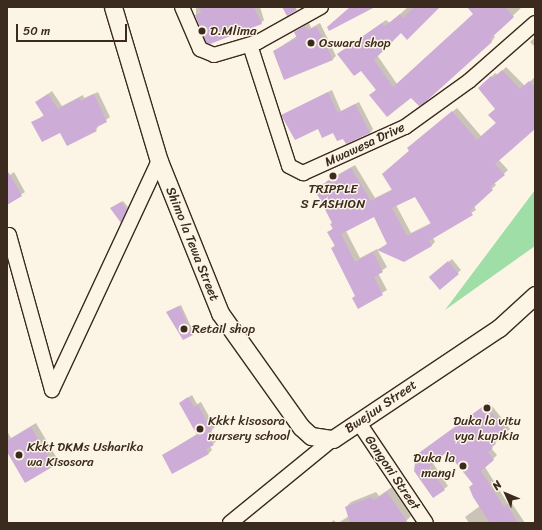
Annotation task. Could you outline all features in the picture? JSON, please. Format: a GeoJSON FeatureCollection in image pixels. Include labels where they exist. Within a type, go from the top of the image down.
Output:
{"type":"FeatureCollection","features":[{"type":"Feature","properties":{"kind":"street","name":"Shimo la Tewa Street"},"geometry":{"type":"LineString","coordinates":[[113,7],[159,161],[220,313],[301,427],[311,436],[333,439]]}},
{"type":"Feature","properties":{"kind":"street"},"geometry":{"type":"LineString","coordinates":[[182,7],[200,49],[214,55],[250,45],[321,7]]}},
{"type":"Feature","properties":{"kind":"street","name":"Mwawesa Drive"},"geometry":{"type":"LineString","coordinates":[[250,45],[289,166],[303,173],[405,126],[469,81],[535,23]]}},
{"type":"Feature","properties":{"kind":"street"},"geometry":{"type":"LineString","coordinates":[[7,236],[9,235],[52,390],[159,161]]}},
{"type":"Feature","properties":{"kind":"street","name":"Bwejuu Street"},"geometry":{"type":"LineString","coordinates":[[230,523],[333,439],[359,423],[498,328],[535,295]]}},
{"type":"Feature","properties":{"kind":"street","name":"Gongoni Street"},"geometry":{"type":"LineString","coordinates":[[359,423],[426,523]]}},
{"type":"Feature","properties":{"kind":"green space"},"geometry":{"type":"Polygon","coordinates":[[[535,190],[535,246],[445,310],[535,190]]]}},
{"type":"Feature","properties":{"kind":"building"},"geometry":{"type":"Polygon","coordinates":[[[199,7],[254,7],[262,24],[210,44],[206,43],[195,15],[201,13],[199,7]]]}},
{"type":"Feature","properties":{"kind":"building"},"geometry":{"type":"Polygon","coordinates":[[[282,7],[295,7],[297,10],[287,16],[282,7]]]}},
{"type":"Feature","properties":{"kind":"building"},"geometry":{"type":"Polygon","coordinates":[[[350,7],[375,7],[329,31],[327,27],[350,7]]]}},
{"type":"Feature","properties":{"kind":"building"},"geometry":{"type":"Polygon","coordinates":[[[414,7],[440,7],[407,40],[401,33],[374,60],[393,87],[473,14],[467,7],[505,7],[514,17],[490,39],[492,42],[422,105],[419,106],[411,98],[387,117],[369,95],[376,90],[361,71],[354,76],[337,54],[382,23],[385,26],[400,14],[403,18],[414,7]]]}},
{"type":"Feature","properties":{"kind":"building"},"geometry":{"type":"Polygon","coordinates":[[[305,26],[307,30],[317,27],[333,60],[284,80],[273,51],[297,38],[294,32],[305,26]]]}},
{"type":"Feature","properties":{"kind":"building"},"geometry":{"type":"Polygon","coordinates":[[[502,70],[520,89],[529,81],[535,87],[535,129],[495,164],[505,175],[490,187],[493,190],[470,211],[473,215],[429,241],[432,246],[404,262],[377,250],[387,244],[374,217],[341,234],[355,262],[373,252],[383,272],[374,277],[383,295],[358,309],[352,298],[355,296],[331,248],[335,246],[327,232],[333,229],[330,224],[332,223],[316,192],[325,187],[323,184],[351,168],[371,201],[392,190],[382,174],[409,151],[407,148],[452,111],[477,140],[496,123],[488,115],[495,109],[478,88],[491,76],[493,78],[502,70]],[[415,197],[392,208],[407,236],[431,224],[415,197]]]}},
{"type":"Feature","properties":{"kind":"building"},"geometry":{"type":"Polygon","coordinates":[[[328,92],[338,113],[355,104],[370,133],[346,144],[343,139],[337,141],[333,133],[322,138],[318,129],[295,140],[281,115],[328,92]]]}},
{"type":"Feature","properties":{"kind":"building"},"geometry":{"type":"Polygon","coordinates":[[[48,94],[58,109],[79,98],[81,101],[94,94],[107,122],[95,128],[97,131],[67,146],[60,133],[42,142],[31,122],[44,116],[35,102],[48,94]]]}},
{"type":"Feature","properties":{"kind":"building"},"geometry":{"type":"Polygon","coordinates":[[[7,170],[22,196],[7,205],[7,170]]]}},
{"type":"Feature","properties":{"kind":"building"},"geometry":{"type":"Polygon","coordinates":[[[121,202],[127,209],[121,223],[110,208],[121,202]]]}},
{"type":"Feature","properties":{"kind":"building"},"geometry":{"type":"Polygon","coordinates":[[[448,261],[459,274],[440,290],[429,277],[448,261]]]}},
{"type":"Feature","properties":{"kind":"building"},"geometry":{"type":"Polygon","coordinates":[[[179,306],[193,335],[183,340],[166,312],[179,306]]]}},
{"type":"Feature","properties":{"kind":"building"},"geometry":{"type":"Polygon","coordinates":[[[188,397],[194,407],[198,405],[212,431],[207,434],[214,445],[206,449],[209,454],[172,474],[162,455],[197,435],[179,403],[188,397]]]}},
{"type":"Feature","properties":{"kind":"building"},"geometry":{"type":"Polygon","coordinates":[[[485,405],[507,433],[491,446],[493,448],[488,452],[494,460],[481,471],[504,507],[507,505],[518,523],[490,523],[473,497],[469,487],[473,484],[447,452],[429,467],[445,490],[433,498],[414,471],[416,455],[485,405]]]}},
{"type":"Feature","properties":{"kind":"building"},"geometry":{"type":"Polygon","coordinates":[[[31,427],[54,466],[25,483],[7,452],[7,441],[31,427]]]}},
{"type":"Feature","properties":{"kind":"building"},"geometry":{"type":"Polygon","coordinates":[[[387,492],[408,523],[350,523],[345,507],[371,497],[374,500],[387,492]]]}},
{"type":"Feature","properties":{"kind":"place","name":"D.Mlima"},"geometry":{"type":"Point","coordinates":[202,31]}},
{"type":"Feature","properties":{"kind":"place","name":"Osward shop"},"geometry":{"type":"Point","coordinates":[311,43]}},
{"type":"Feature","properties":{"kind":"place","name":"TRIPPLE S FASHION"},"geometry":{"type":"Point","coordinates":[333,176]}},
{"type":"Feature","properties":{"kind":"place","name":"Retail shop"},"geometry":{"type":"Point","coordinates":[184,329]}},
{"type":"Feature","properties":{"kind":"place","name":"Duka la vitu vya kupikia"},"geometry":{"type":"Point","coordinates":[487,408]}},
{"type":"Feature","properties":{"kind":"place","name":"Kkkt kisosora nursery school"},"geometry":{"type":"Point","coordinates":[200,429]}},
{"type":"Feature","properties":{"kind":"place","name":"Kkkt DKMs Usharika wa Kisosora"},"geometry":{"type":"Point","coordinates":[19,455]}},
{"type":"Feature","properties":{"kind":"place","name":"Duka la mangi"},"geometry":{"type":"Point","coordinates":[463,466]}}]}
